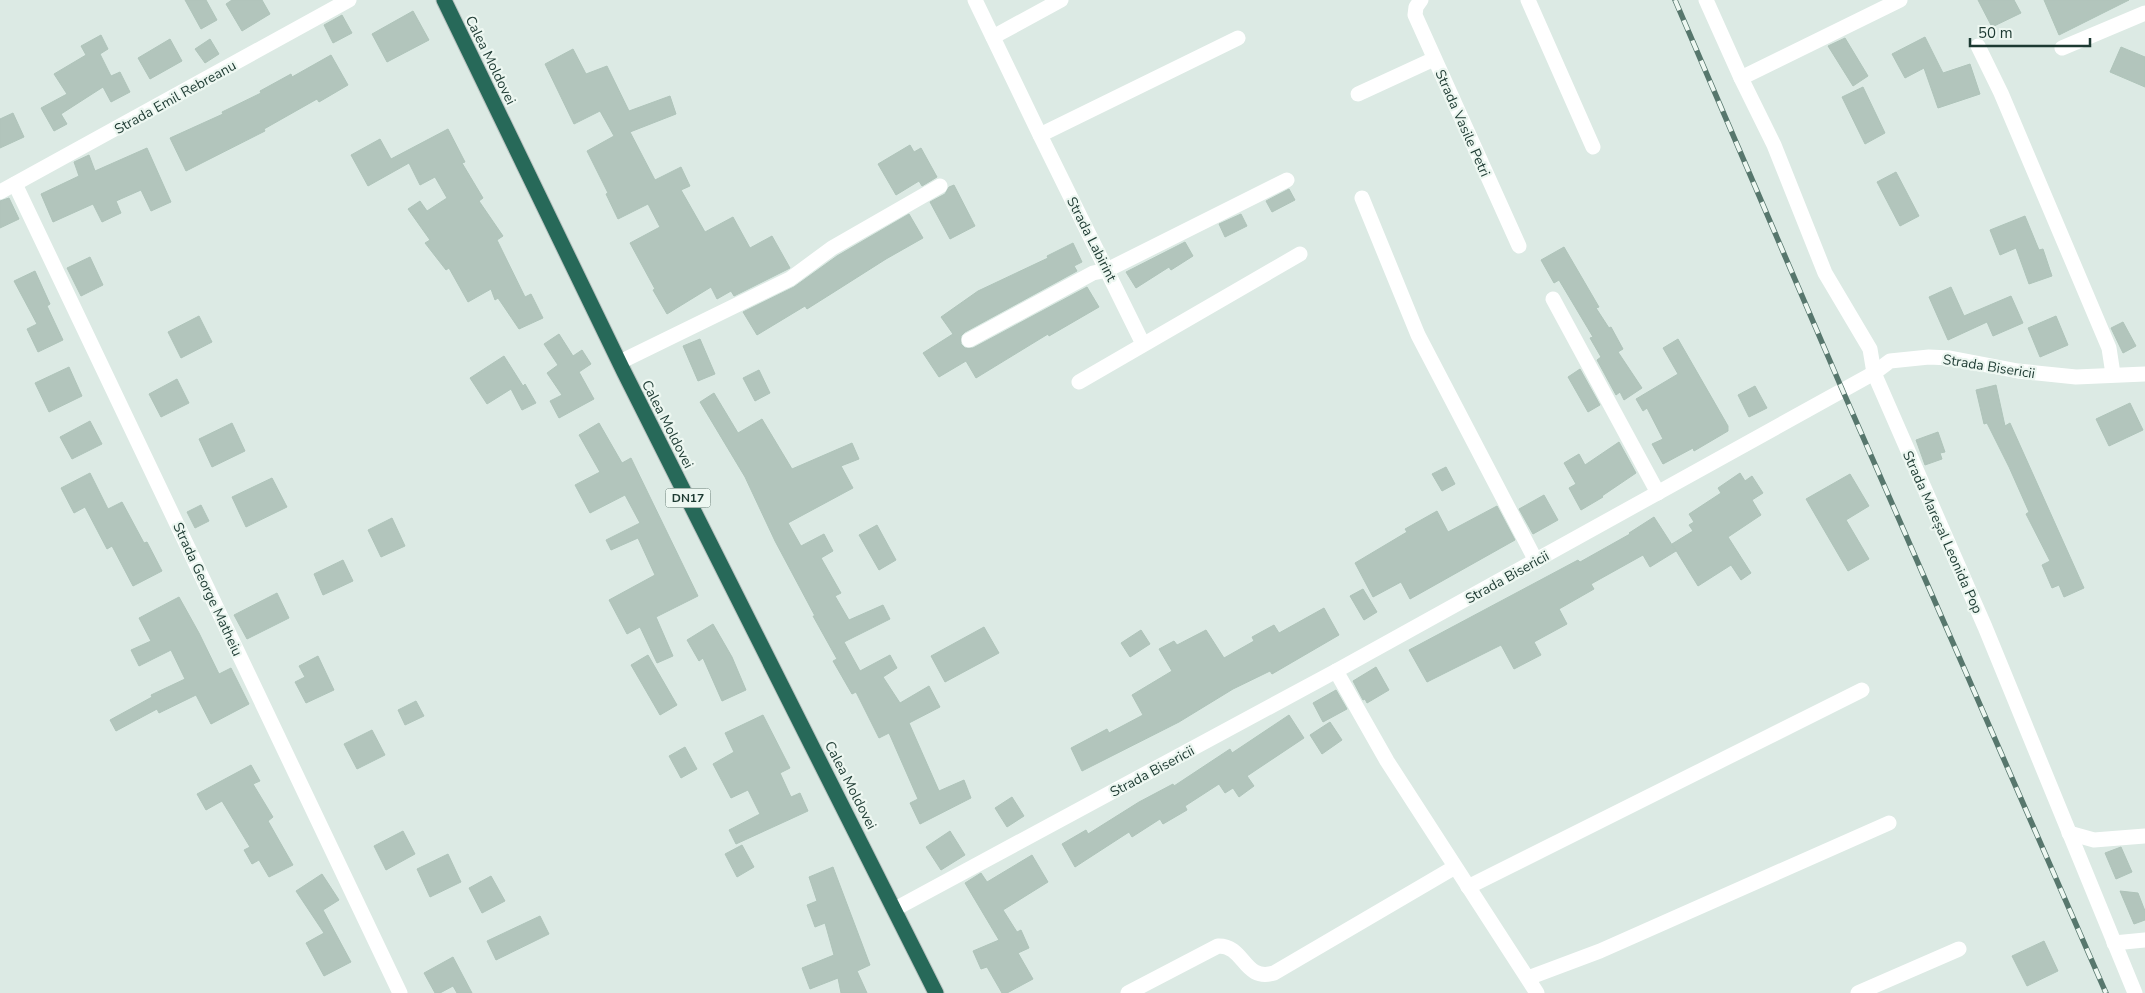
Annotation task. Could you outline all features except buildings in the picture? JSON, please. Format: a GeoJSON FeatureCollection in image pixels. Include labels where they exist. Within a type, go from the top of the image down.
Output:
{"type":"FeatureCollection","features":[{"type":"Feature","properties":{"kind":"highway","name":"Calea Moldovei"},"geometry":{"type":"LineString","coordinates":[[444,0],[620,362],[936,993]]}},
{"type":"Feature","properties":{"kind":"street","name":"Strada Emil Rebreanu"},"geometry":{"type":"LineString","coordinates":[[0,192],[349,0]]}},
{"type":"Feature","properties":{"kind":"street","name":"Strada Labirint"},"geometry":{"type":"LineString","coordinates":[[975,0],[1040,136],[1144,344]]}},
{"type":"Feature","properties":{"kind":"street"},"geometry":{"type":"LineString","coordinates":[[993,37],[1061,0]]}},
{"type":"Feature","properties":{"kind":"street","name":"Strada Vasile Petri"},"geometry":{"type":"LineString","coordinates":[[1421,0],[1416,7],[1415,15],[1519,246]]}},
{"type":"Feature","properties":{"kind":"street"},"geometry":{"type":"LineString","coordinates":[[1528,0],[1593,147]]}},
{"type":"Feature","properties":{"kind":"street","name":"Strada Mareșal Leonida Pop"},"geometry":{"type":"LineString","coordinates":[[1706,0],[1774,145],[1826,273],[1870,349],[1874,373],[1985,627],[2135,993]]}},
{"type":"Feature","properties":{"kind":"street"},"geometry":{"type":"LineString","coordinates":[[1741,78],[1900,0]]}},
{"type":"Feature","properties":{"kind":"street"},"geometry":{"type":"LineString","coordinates":[[2062,48],[2145,13]]}},
{"type":"Feature","properties":{"kind":"street"},"geometry":{"type":"LineString","coordinates":[[1040,136],[1238,38]]}},
{"type":"Feature","properties":{"kind":"street"},"geometry":{"type":"LineString","coordinates":[[1978,46],[2001,93],[2109,348],[2113,374]]}},
{"type":"Feature","properties":{"kind":"street"},"geometry":{"type":"LineString","coordinates":[[1358,94],[1434,59]]}},
{"type":"Feature","properties":{"kind":"street"},"geometry":{"type":"LineString","coordinates":[[969,340],[1093,273],[1107,270],[1287,180]]}},
{"type":"Feature","properties":{"kind":"street","name":"Strada George Matheiu"},"geometry":{"type":"LineString","coordinates":[[15,184],[400,993]]}},
{"type":"Feature","properties":{"kind":"street"},"geometry":{"type":"LineString","coordinates":[[620,362],[790,279],[832,248],[940,186]]}},
{"type":"Feature","properties":{"kind":"street"},"geometry":{"type":"LineString","coordinates":[[1362,198],[1418,336],[1536,561]]}},
{"type":"Feature","properties":{"kind":"street"},"geometry":{"type":"LineString","coordinates":[[1079,382],[1300,254]]}},
{"type":"Feature","properties":{"kind":"street"},"geometry":{"type":"LineString","coordinates":[[1553,300],[1658,494]]}},
{"type":"Feature","properties":{"kind":"street","name":"Strada Bisericii"},"geometry":{"type":"LineString","coordinates":[[895,909],[1336,672],[1874,373],[1890,361],[1929,357],[1950,358],[2018,371],[2076,378],[2113,374],[2145,374]]}},
{"type":"Feature","properties":{"kind":"street"},"geometry":{"type":"LineString","coordinates":[[1336,672],[1387,761],[1537,993]]}},
{"type":"Feature","properties":{"kind":"street"},"geometry":{"type":"LineString","coordinates":[[1468,887],[1862,690]]}},
{"type":"Feature","properties":{"kind":"street"},"geometry":{"type":"LineString","coordinates":[[1528,978],[1609,947],[1889,823]]}},
{"type":"Feature","properties":{"kind":"street"},"geometry":{"type":"LineString","coordinates":[[2069,833],[2094,840],[2145,836]]}},
{"type":"Feature","properties":{"kind":"street"},"geometry":{"type":"LineString","coordinates":[[1128,993],[1218,946],[1225,946],[1231,949],[1252,972],[1262,975],[1274,973],[1455,868]]}},
{"type":"Feature","properties":{"kind":"street"},"geometry":{"type":"LineString","coordinates":[[2114,943],[2145,940]]}},
{"type":"Feature","properties":{"kind":"street"},"geometry":{"type":"LineString","coordinates":[[1858,993],[1960,950]]}},
{"type":"Feature","properties":{"kind":"railway"},"geometry":{"type":"LineString","coordinates":[[1675,0],[1842,389],[2106,993]]}}]}
